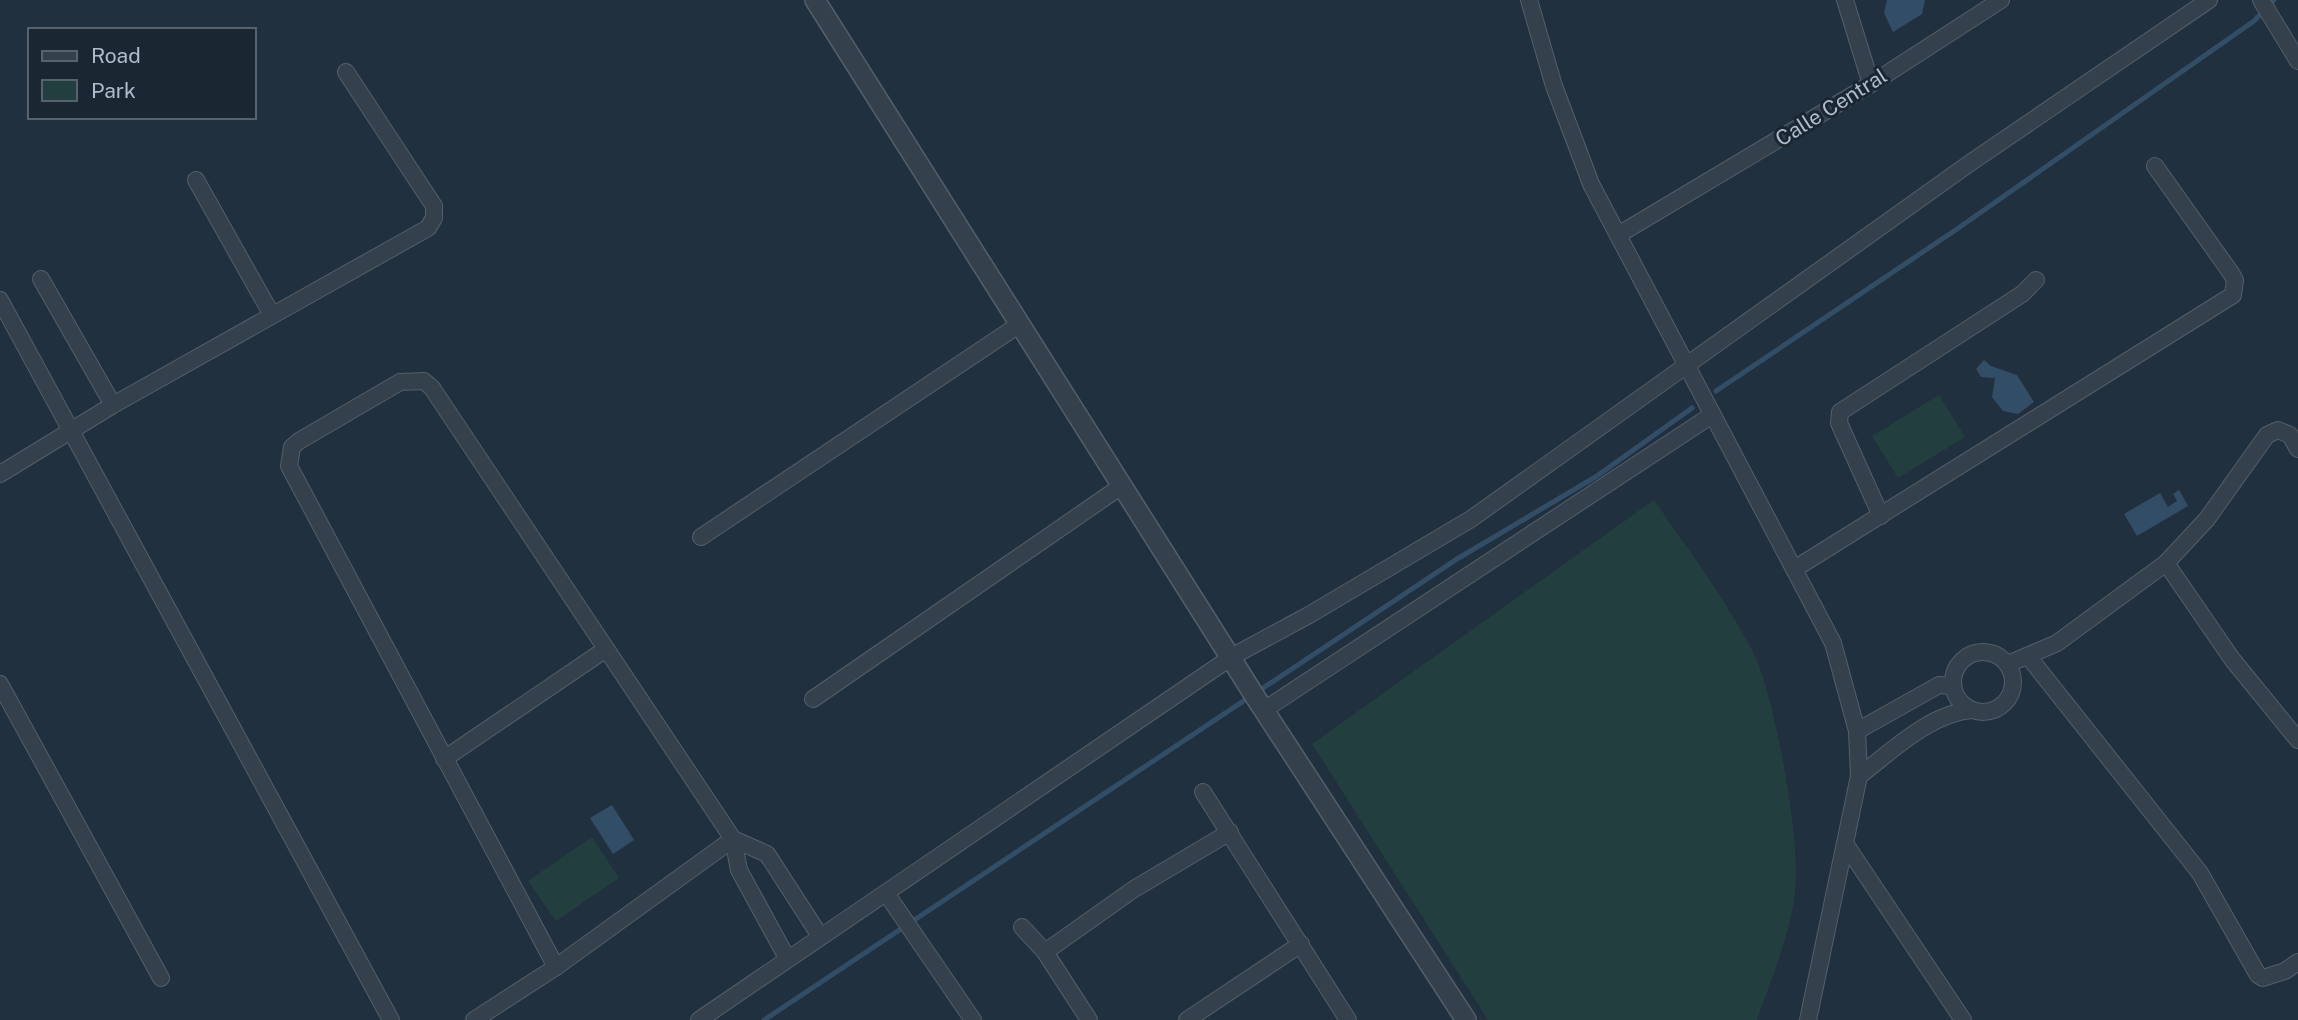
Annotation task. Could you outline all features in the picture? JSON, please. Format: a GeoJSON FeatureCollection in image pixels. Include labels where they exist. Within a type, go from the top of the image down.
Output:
{"type":"FeatureCollection","features":[{"type":"Feature","properties":{"kind":"street"},"geometry":{"type":"LineString","coordinates":[[815,0],[1233,656],[1260,704],[1466,1020]]}},
{"type":"Feature","properties":{"kind":"street"},"geometry":{"type":"LineString","coordinates":[[1529,0],[1558,99],[1591,184],[1796,568],[1833,643],[1857,732],[1859,776],[1808,1020]]}},
{"type":"Feature","properties":{"kind":"street"},"geometry":{"type":"LineString","coordinates":[[1845,0],[1871,84]]}},
{"type":"Feature","properties":{"kind":"street","name":"Calle Central"},"geometry":{"type":"LineString","coordinates":[[1618,235],[1871,84],[2001,0]]}},
{"type":"Feature","properties":{"kind":"street"},"geometry":{"type":"LineString","coordinates":[[699,1020],[1233,656],[1309,615],[1471,519],[1970,163],[2209,0]]}},
{"type":"Feature","properties":{"kind":"street"},"geometry":{"type":"LineString","coordinates":[[2261,0],[2298,61]]}},
{"type":"Feature","properties":{"kind":"street"},"geometry":{"type":"LineString","coordinates":[[0,474],[113,405],[428,228],[434,218],[434,206],[346,72]]}},
{"type":"Feature","properties":{"kind":"street"},"geometry":{"type":"LineString","coordinates":[[1796,568],[2233,295],[2235,280],[2231,273],[2155,166]]}},
{"type":"Feature","properties":{"kind":"street"},"geometry":{"type":"LineString","coordinates":[[196,180],[272,314]]}},
{"type":"Feature","properties":{"kind":"street"},"geometry":{"type":"LineString","coordinates":[[41,279],[113,405]]}},
{"type":"Feature","properties":{"kind":"street"},"geometry":{"type":"LineString","coordinates":[[1881,516],[1839,423],[1840,412],[2022,294],[2036,280]]}},
{"type":"Feature","properties":{"kind":"street"},"geometry":{"type":"LineString","coordinates":[[0,300],[391,1020]]}},
{"type":"Feature","properties":{"kind":"street"},"geometry":{"type":"LineString","coordinates":[[701,537],[1020,324]]}},
{"type":"Feature","properties":{"kind":"street"},"geometry":{"type":"LineString","coordinates":[[556,967],[289,466],[292,447],[299,441],[400,382],[427,376],[432,388],[733,839],[739,870],[787,958]]}},
{"type":"Feature","properties":{"kind":"street"},"geometry":{"type":"LineString","coordinates":[[1260,704],[1712,415]]}},
{"type":"Feature","properties":{"kind":"street"},"geometry":{"type":"LineString","coordinates":[[2008,664],[2057,643],[2166,563],[2207,519],[2267,435],[2278,430],[2290,435],[2298,449]]}},
{"type":"Feature","properties":{"kind":"street"},"geometry":{"type":"LineString","coordinates":[[813,699],[1123,485]]}},
{"type":"Feature","properties":{"kind":"street"},"geometry":{"type":"LineString","coordinates":[[2166,563],[2232,659],[2298,740]]}},
{"type":"Feature","properties":{"kind":"street"},"geometry":{"type":"LineString","coordinates":[[444,759],[606,649]]}},
{"type":"Feature","properties":{"kind":"street"},"geometry":{"type":"LineString","coordinates":[[1859,776],[1918,731],[1952,711],[1990,711],[2006,701],[2013,683],[2008,664],[1992,653],[1972,653],[1957,666],[1953,686],[1956,696],[1971,710]]}},
{"type":"Feature","properties":{"kind":"street"},"geometry":{"type":"LineString","coordinates":[[2028,656],[2200,873],[2258,975],[2263,978],[2273,977],[2298,962]]}},
{"type":"Feature","properties":{"kind":"street"},"geometry":{"type":"LineString","coordinates":[[0,684],[161,978]]}},
{"type":"Feature","properties":{"kind":"street"},"geometry":{"type":"LineString","coordinates":[[1857,732],[1939,685],[1953,686]]}},
{"type":"Feature","properties":{"kind":"street"},"geometry":{"type":"LineString","coordinates":[[1903,706],[1918,731]]}},
{"type":"Feature","properties":{"kind":"street"},"geometry":{"type":"LineString","coordinates":[[1202,792],[1348,1020]]}},
{"type":"Feature","properties":{"kind":"street"},"geometry":{"type":"LineString","coordinates":[[1045,952],[1134,889],[1230,832]]}},
{"type":"Feature","properties":{"kind":"street"},"geometry":{"type":"LineString","coordinates":[[733,839],[767,854],[820,936]]}},
{"type":"Feature","properties":{"kind":"street"},"geometry":{"type":"LineString","coordinates":[[474,1020],[556,967],[733,839]]}},
{"type":"Feature","properties":{"kind":"street"},"geometry":{"type":"LineString","coordinates":[[1846,845],[1963,1020]]}},
{"type":"Feature","properties":{"kind":"street"},"geometry":{"type":"LineString","coordinates":[[886,893],[973,1020]]}},
{"type":"Feature","properties":{"kind":"street"},"geometry":{"type":"LineString","coordinates":[[1023,927],[1045,952],[1089,1020]]}},
{"type":"Feature","properties":{"kind":"street"},"geometry":{"type":"LineString","coordinates":[[1187,1020],[1301,944]]}},
{"type":"Feature","properties":{"kind":"green space"},"geometry":{"type":"Polygon","coordinates":[[[1939,395],[1965,437],[1898,478],[1872,436],[1939,395]]]}},
{"type":"Feature","properties":{"kind":"green space"},"geometry":{"type":"Polygon","coordinates":[[[1654,500],[1706,574],[1742,632],[1761,671],[1769,698],[1784,764],[1796,860],[1794,900],[1781,952],[1757,1020],[1488,1020],[1312,744],[1654,500]]]}},
{"type":"Feature","properties":{"kind":"green space"},"geometry":{"type":"Polygon","coordinates":[[[592,837],[619,878],[556,921],[528,881],[592,837]]]}},
{"type":"Feature","properties":{"kind":"water"},"geometry":{"type":"Polygon","coordinates":[[[1887,0],[1925,0],[1922,14],[1893,32],[1884,13],[1887,0]]]}},
{"type":"Feature","properties":{"kind":"water"},"geometry":{"type":"Polygon","coordinates":[[[1984,360],[1991,366],[2017,375],[2034,402],[2018,414],[2003,411],[1992,397],[1995,378],[1981,377],[1976,369],[1984,360]]]}},
{"type":"Feature","properties":{"kind":"water"},"geometry":{"type":"Polygon","coordinates":[[[2179,490],[2188,506],[2137,536],[2124,514],[2160,493],[2168,507],[2177,501],[2173,494],[2179,490]]]}},
{"type":"Feature","properties":{"kind":"water"},"geometry":{"type":"Polygon","coordinates":[[[612,805],[634,840],[613,854],[590,818],[612,805]]]}},
{"type":"Feature","properties":{"kind":"waterway"},"geometry":{"type":"LineString","coordinates":[[1716,391],[1957,229],[2254,21],[2274,0]]}},
{"type":"Feature","properties":{"kind":"waterway"},"geometry":{"type":"LineString","coordinates":[[764,1020],[1457,559],[1597,476],[1692,408]]}}]}
